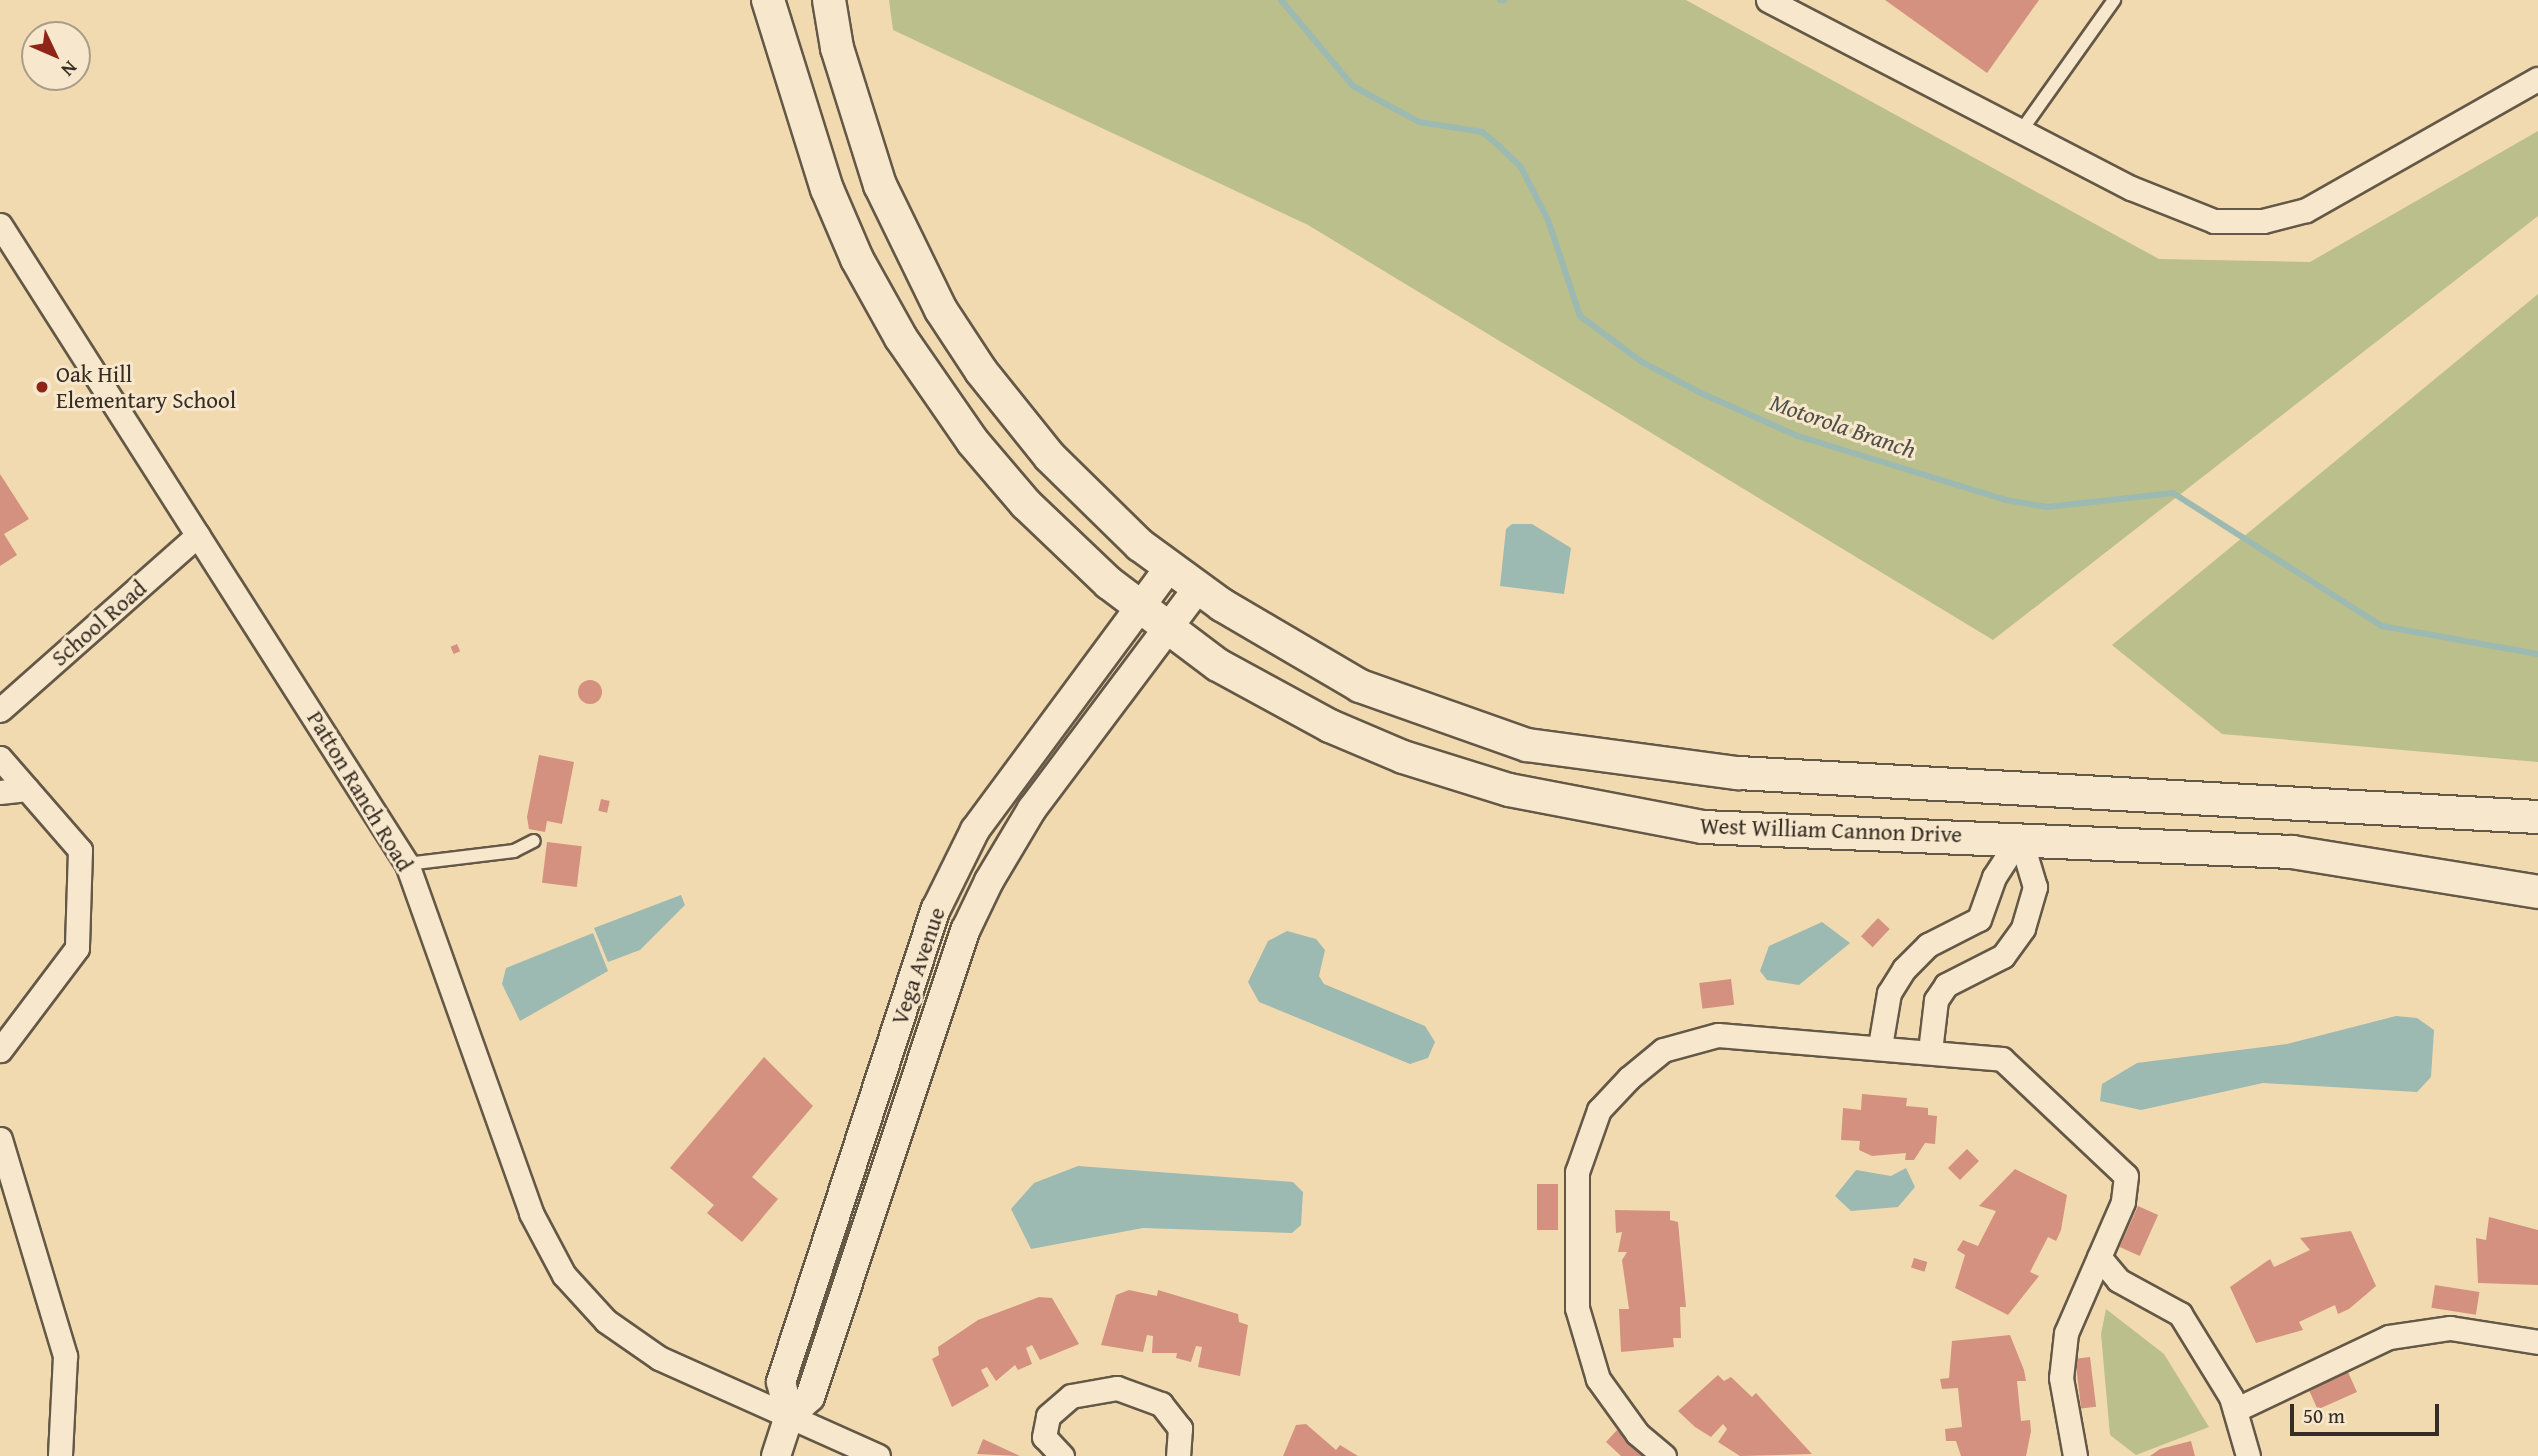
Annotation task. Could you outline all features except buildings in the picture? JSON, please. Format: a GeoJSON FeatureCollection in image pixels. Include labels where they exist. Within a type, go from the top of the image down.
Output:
{"type":"FeatureCollection","features":[{"type":"Feature","properties":{"kind":"main road","name":"West William Cannon Drive"},"geometry":{"type":"LineString","coordinates":[[768,0],[788,70],[858,259],[933,389],[1026,504],[1139,606],[1257,688],[1330,726],[1403,757],[1509,790],[1703,827],[2020,837],[2292,852],[2538,892]]}},
{"type":"Feature","properties":{"kind":"main road"},"geometry":{"type":"LineString","coordinates":[[829,0],[841,61],[880,186],[968,351],[1050,457],[1169,568],[1197,589],[1360,686],[1527,745],[1738,773],[2538,817]]}},
{"type":"Feature","properties":{"kind":"main road"},"geometry":{"type":"LineString","coordinates":[[788,70],[841,61]]}},
{"type":"Feature","properties":{"kind":"main road"},"geometry":{"type":"LineString","coordinates":[[2020,837],[2031,789]]}},
{"type":"Feature","properties":{"kind":"street"},"geometry":{"type":"LineString","coordinates":[[1768,0],[2190,215],[2263,221],[2336,195],[2538,79]]}},
{"type":"Feature","properties":{"kind":"street","name":"Patton Ranch Road"},"geometry":{"type":"LineString","coordinates":[[0,225],[407,864],[531,1213],[564,1275],[606,1321],[659,1358],[878,1456]]}},
{"type":"Feature","properties":{"kind":"street","name":"School Road"},"geometry":{"type":"LineString","coordinates":[[0,710],[198,535]]}},
{"type":"Feature","properties":{"kind":"street","name":"Vega Avenue"},"geometry":{"type":"LineString","coordinates":[[789,1416],[781,1382],[936,909],[975,830],[1169,568]]}},
{"type":"Feature","properties":{"kind":"street","name":"Vega Avenue"},"geometry":{"type":"LineString","coordinates":[[776,1456],[789,1416],[810,1397],[966,929],[989,881],[1032,809],[1197,589]]}},
{"type":"Feature","properties":{"kind":"street"},"geometry":{"type":"LineString","coordinates":[[0,758],[80,850],[77,948],[0,1050]]}},
{"type":"Feature","properties":{"kind":"street"},"geometry":{"type":"LineString","coordinates":[[0,792],[27,789]]}},
{"type":"Feature","properties":{"kind":"street"},"geometry":{"type":"LineString","coordinates":[[1880,1046],[1889,993],[1905,969],[1928,945],[1979,919],[1994,877],[2020,837]]}},
{"type":"Feature","properties":{"kind":"street"},"geometry":{"type":"LineString","coordinates":[[1930,1051],[1936,1000],[1946,985],[2003,956],[2023,928],[2035,887],[2020,837]]}},
{"type":"Feature","properties":{"kind":"street"},"geometry":{"type":"LineString","coordinates":[[1664,1456],[1637,1433],[1598,1378],[1577,1308],[1577,1172],[1599,1110],[1663,1050],[1718,1034],[1880,1046],[2002,1059],[2126,1176],[2123,1202],[2065,1344],[2061,1378],[2075,1456]]}},
{"type":"Feature","properties":{"kind":"street"},"geometry":{"type":"LineString","coordinates":[[0,1139],[65,1356],[60,1456]]}},
{"type":"Feature","properties":{"kind":"street"},"geometry":{"type":"LineString","coordinates":[[2099,1258],[2118,1280],[2180,1314],[2235,1410],[2248,1456]]}},
{"type":"Feature","properties":{"kind":"street"},"geometry":{"type":"LineString","coordinates":[[2235,1410],[2389,1336],[2450,1328],[2538,1342]]}},
{"type":"Feature","properties":{"kind":"street"},"geometry":{"type":"LineString","coordinates":[[1062,1456],[1044,1437],[1048,1416],[1071,1396],[1117,1388],[1161,1405],[1180,1428],[1178,1456]]}},
{"type":"Feature","properties":{"kind":"lane"},"geometry":{"type":"LineString","coordinates":[[2021,131],[2114,0]]}},
{"type":"Feature","properties":{"kind":"lane"},"geometry":{"type":"LineString","coordinates":[[407,864],[514,851],[534,841]]}},
{"type":"Feature","properties":{"kind":"green space"},"geometry":{"type":"Polygon","coordinates":[[[889,0],[1686,0],[2159,259],[2310,262],[2538,131],[2538,216],[1993,640],[1308,225],[893,30],[889,0]]]}},
{"type":"Feature","properties":{"kind":"green space"},"geometry":{"type":"Polygon","coordinates":[[[2538,294],[2538,762],[2222,734],[2112,645],[2538,294]]]}},
{"type":"Feature","properties":{"kind":"green space"},"geometry":{"type":"Polygon","coordinates":[[[2106,1309],[2164,1354],[2209,1427],[2136,1455],[2110,1435],[2101,1334],[2106,1309]]]}},
{"type":"Feature","properties":{"kind":"water"},"geometry":{"type":"Polygon","coordinates":[[[1512,524],[1532,524],[1571,548],[1564,594],[1500,586],[1506,529],[1512,524]]]}},
{"type":"Feature","properties":{"kind":"water"},"geometry":{"type":"Polygon","coordinates":[[[681,895],[685,905],[640,950],[608,962],[594,928],[681,895]]]}},
{"type":"Feature","properties":{"kind":"water"},"geometry":{"type":"Polygon","coordinates":[[[1822,922],[1850,943],[1799,985],[1767,980],[1760,971],[1769,946],[1822,922]]]}},
{"type":"Feature","properties":{"kind":"water"},"geometry":{"type":"Polygon","coordinates":[[[1287,931],[1316,939],[1325,950],[1319,976],[1324,984],[1425,1026],[1435,1042],[1428,1058],[1410,1064],[1259,1002],[1248,982],[1268,941],[1287,931]]]}},
{"type":"Feature","properties":{"kind":"water"},"geometry":{"type":"Polygon","coordinates":[[[593,933],[608,971],[520,1021],[502,984],[506,968],[593,933]]]}},
{"type":"Feature","properties":{"kind":"water"},"geometry":{"type":"Polygon","coordinates":[[[2396,1016],[2417,1018],[2434,1030],[2431,1077],[2417,1092],[2263,1083],[2141,1110],[2100,1101],[2102,1084],[2137,1063],[2287,1044],[2396,1016]]]}},
{"type":"Feature","properties":{"kind":"water"},"geometry":{"type":"Polygon","coordinates":[[[1078,1166],[1293,1182],[1303,1192],[1301,1225],[1292,1233],[1143,1228],[1031,1249],[1011,1209],[1034,1183],[1078,1166]]]}},
{"type":"Feature","properties":{"kind":"water"},"geometry":{"type":"Polygon","coordinates":[[[1906,1168],[1915,1187],[1898,1207],[1851,1211],[1835,1196],[1856,1170],[1891,1176],[1906,1168]]]}},
{"type":"Feature","properties":{"kind":"waterway","name":"Motorola Branch"},"geometry":{"type":"LineString","coordinates":[[1281,0],[1353,86],[1419,122],[1482,132],[1499,146],[1521,167],[1548,220],[1580,316],[1642,362],[1703,394],[1798,436],[2006,500],[2047,507],[2173,493],[2382,626],[2538,654]]}},
{"type":"Feature","properties":{"kind":"place","name":"Oak Hill Elementary School"},"geometry":{"type":"Point","coordinates":[42,387]}}]}
